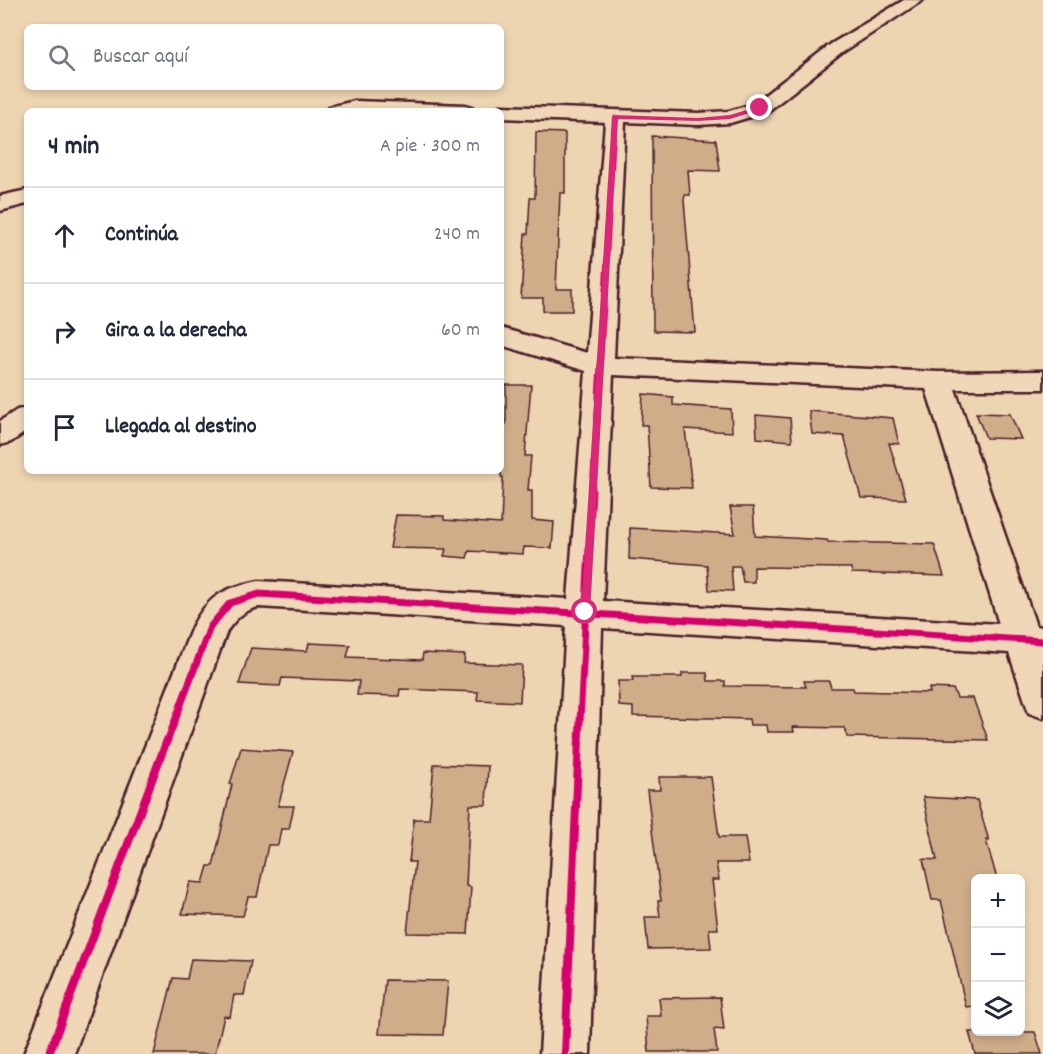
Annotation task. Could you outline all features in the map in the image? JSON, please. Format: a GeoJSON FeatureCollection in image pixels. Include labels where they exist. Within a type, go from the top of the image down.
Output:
{"type":"FeatureCollection","features":[{"type":"Feature","properties":{"kind":"street"},"geometry":{"type":"LineString","coordinates":[[504,112],[698,119],[730,117],[760,108],[837,48],[915,0]]}},
{"type":"Feature","properties":{"kind":"street"},"geometry":{"type":"LineString","coordinates":[[350,108],[382,108]]}},
{"type":"Feature","properties":{"kind":"street"},"geometry":{"type":"LineString","coordinates":[[565,1054],[585,612],[615,117]]}},
{"type":"Feature","properties":{"kind":"street"},"geometry":{"type":"LineString","coordinates":[[0,204],[24,197]]}},
{"type":"Feature","properties":{"kind":"street"},"geometry":{"type":"LineString","coordinates":[[504,337],[599,366],[938,381],[1043,380]]}},
{"type":"Feature","properties":{"kind":"street"},"geometry":{"type":"LineString","coordinates":[[938,381],[1033,640],[1043,702]]}},
{"type":"Feature","properties":{"kind":"street"},"geometry":{"type":"LineString","coordinates":[[0,435],[24,419]]}},
{"type":"Feature","properties":{"kind":"street"},"geometry":{"type":"LineString","coordinates":[[49,1054],[210,627],[223,608],[237,598],[259,594],[1033,640]]}},
{"type":"Feature","properties":{"kind":"building"},"geometry":{"type":"Polygon","coordinates":[[[536,132],[565,133],[565,193],[560,193],[556,289],[572,289],[572,311],[543,311],[543,298],[521,298],[530,198],[535,198],[536,132]]]}},
{"type":"Feature","properties":{"kind":"building"},"geometry":{"type":"Polygon","coordinates":[[[652,136],[716,140],[720,171],[688,170],[690,195],[685,195],[684,200],[695,332],[654,331],[652,136]]]}},
{"type":"Feature","properties":{"kind":"building"},"geometry":{"type":"Polygon","coordinates":[[[506,385],[531,385],[525,456],[531,456],[528,490],[532,490],[532,520],[554,522],[552,548],[524,547],[523,554],[469,551],[467,558],[444,556],[446,549],[390,548],[396,515],[444,516],[444,520],[501,524],[503,477],[501,474],[504,474],[504,424],[506,424],[506,385]]]}},
{"type":"Feature","properties":{"kind":"building"},"geometry":{"type":"Polygon","coordinates":[[[643,394],[673,397],[673,405],[731,409],[732,432],[685,429],[692,488],[651,487],[647,425],[641,425],[643,394]]]}},
{"type":"Feature","properties":{"kind":"building"},"geometry":{"type":"Polygon","coordinates":[[[809,411],[893,418],[899,444],[889,443],[906,499],[861,498],[844,436],[812,434],[809,411]]]}},
{"type":"Feature","properties":{"kind":"building"},"geometry":{"type":"Polygon","coordinates":[[[976,413],[1010,414],[1021,439],[986,438],[976,413]]]}},
{"type":"Feature","properties":{"kind":"building"},"geometry":{"type":"Polygon","coordinates":[[[756,415],[790,418],[792,441],[757,438],[756,415]]]}},
{"type":"Feature","properties":{"kind":"building"},"geometry":{"type":"Polygon","coordinates":[[[730,507],[753,507],[755,536],[827,540],[828,542],[934,544],[944,576],[852,573],[851,568],[754,567],[754,582],[743,582],[740,566],[731,566],[733,591],[709,590],[707,565],[629,559],[630,528],[735,534],[730,507]]]}},
{"type":"Feature","properties":{"kind":"building"},"geometry":{"type":"Polygon","coordinates":[[[309,643],[350,645],[347,657],[422,660],[423,653],[465,655],[464,663],[522,665],[520,702],[477,700],[478,692],[400,689],[399,696],[357,695],[359,681],[282,678],[280,686],[239,684],[251,648],[307,651],[309,643]]]}},
{"type":"Feature","properties":{"kind":"building"},"geometry":{"type":"Polygon","coordinates":[[[682,673],[707,673],[708,681],[725,681],[725,686],[806,687],[804,681],[829,681],[831,688],[853,688],[854,691],[930,693],[929,688],[953,689],[957,698],[973,698],[988,740],[847,737],[845,728],[793,727],[794,732],[767,732],[766,725],[750,725],[749,719],[633,716],[633,707],[619,706],[618,681],[633,681],[632,677],[682,677],[682,673]]]}},
{"type":"Feature","properties":{"kind":"building"},"geometry":{"type":"Polygon","coordinates":[[[241,748],[293,752],[278,806],[294,806],[289,829],[281,829],[278,845],[268,845],[257,897],[248,897],[243,916],[182,914],[190,882],[203,883],[208,866],[213,866],[232,784],[230,784],[241,748]]]}},
{"type":"Feature","properties":{"kind":"building"},"geometry":{"type":"Polygon","coordinates":[[[434,764],[488,766],[486,805],[470,805],[466,886],[471,887],[468,934],[407,933],[415,862],[409,862],[414,819],[429,819],[434,764]]]}},
{"type":"Feature","properties":{"kind":"building"},"geometry":{"type":"Polygon","coordinates":[[[659,777],[711,777],[719,837],[745,837],[749,863],[716,863],[719,880],[712,880],[718,929],[709,929],[711,948],[648,949],[645,917],[660,917],[658,901],[661,901],[647,790],[660,790],[659,777]]]}},
{"type":"Feature","properties":{"kind":"building"},"geometry":{"type":"Polygon","coordinates":[[[923,797],[977,800],[996,874],[971,874],[971,1006],[966,1007],[941,900],[932,900],[923,859],[937,860],[923,797]]]}},
{"type":"Feature","properties":{"kind":"building"},"geometry":{"type":"Polygon","coordinates":[[[191,959],[251,961],[244,995],[234,995],[230,1017],[224,1016],[215,1054],[154,1054],[173,978],[187,979],[191,959]]]}},
{"type":"Feature","properties":{"kind":"building"},"geometry":{"type":"Polygon","coordinates":[[[385,980],[448,981],[443,1035],[379,1034],[385,980]]]}},
{"type":"Feature","properties":{"kind":"building"},"geometry":{"type":"Polygon","coordinates":[[[720,997],[724,1030],[714,1029],[717,1052],[649,1052],[646,1016],[661,1016],[659,998],[720,997]]]}},
{"type":"Feature","properties":{"kind":"building"},"geometry":{"type":"Polygon","coordinates":[[[969,1032],[971,1036],[1025,1036],[1025,1032],[1035,1032],[1042,1054],[975,1054],[969,1032]]]}},
{"type":"Feature","properties":{"kind":"cycle path"},"geometry":{"type":"LineString","coordinates":[[565,1054],[585,612],[615,117]]}},
{"type":"Feature","properties":{"kind":"cycle path"},"geometry":{"type":"LineString","coordinates":[[49,1054],[210,627],[220,612],[236,600],[259,594],[1043,641]]}},
{"type":"Feature","properties":{"kind":"route"},"geometry":{"type":"LineString","coordinates":[[585,612],[615,117],[698,119],[730,117],[760,108]]}}]}
